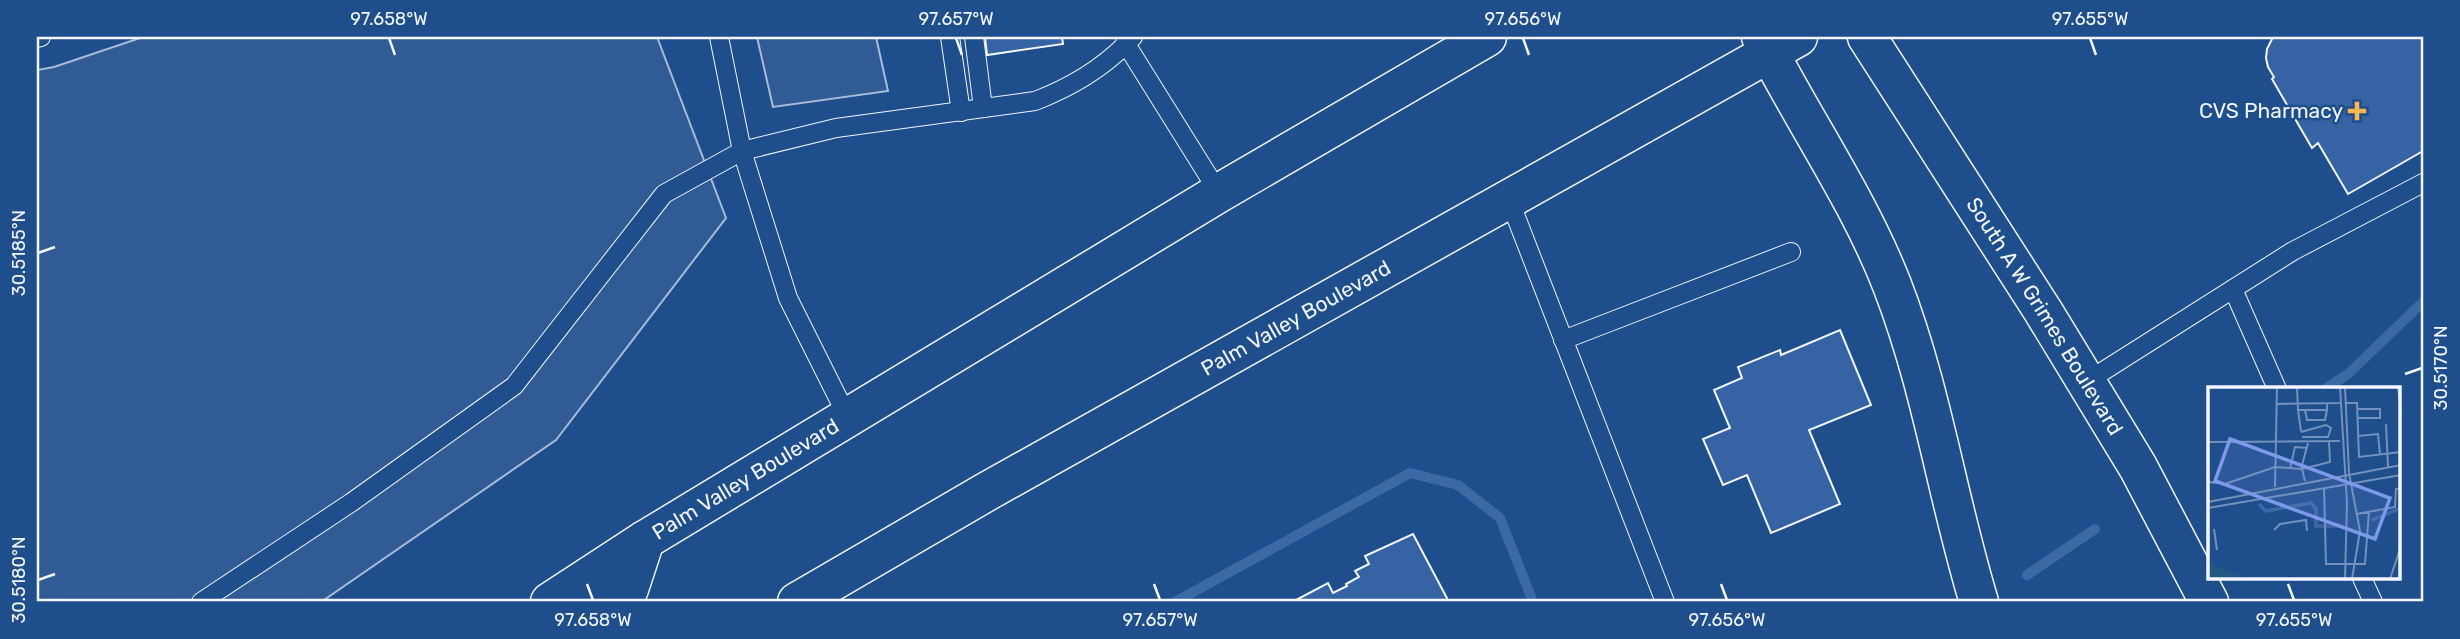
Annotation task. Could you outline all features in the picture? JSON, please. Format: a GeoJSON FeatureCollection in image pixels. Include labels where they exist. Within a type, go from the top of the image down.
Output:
{"type":"FeatureCollection","features":[{"type":"Feature","properties":{"kind":"main road","name":"Palm Valley Boulevard"},"geometry":{"type":"LineString","coordinates":[[550,602],[645,540],[1219,192],[1487,37]]}},
{"type":"Feature","properties":{"kind":"main road","name":"South A W Grimes Boulevard"},"geometry":{"type":"LineString","coordinates":[[1867,37],[2043,311],[2138,467],[2209,602]]}},
{"type":"Feature","properties":{"kind":"main road","name":"Palm Valley Boulevard"},"geometry":{"type":"LineString","coordinates":[[797,602],[986,492],[1509,199],[1776,42]]}},
{"type":"Feature","properties":{"kind":"main road"},"geometry":{"type":"LineString","coordinates":[[1776,42],[1865,223],[1892,285],[1922,373],[1979,602]]}},
{"type":"Feature","properties":{"kind":"main road"},"geometry":{"type":"LineString","coordinates":[[609,602],[629,589],[645,540]]}},
{"type":"Feature","properties":{"kind":"lane"},"geometry":{"type":"LineString","coordinates":[[719,37],[742,151],[788,298],[848,418]]}},
{"type":"Feature","properties":{"kind":"lane"},"geometry":{"type":"LineString","coordinates":[[950,37],[961,112]]}},
{"type":"Feature","properties":{"kind":"lane"},"geometry":{"type":"LineString","coordinates":[[974,37],[983,108]]}},
{"type":"Feature","properties":{"kind":"lane"},"geometry":{"type":"LineString","coordinates":[[201,602],[352,502],[514,386],[664,194],[742,151],[836,128],[1035,100],[1055,93],[1096,70],[1128,39],[1219,192]]}},
{"type":"Feature","properties":{"kind":"lane"},"geometry":{"type":"LineString","coordinates":[[2086,382],[2292,251],[2423,183]]}},
{"type":"Feature","properties":{"kind":"lane"},"geometry":{"type":"LineString","coordinates":[[1509,199],[1665,602]]}},
{"type":"Feature","properties":{"kind":"lane"},"geometry":{"type":"LineString","coordinates":[[1563,340],[1791,252]]}},
{"type":"Feature","properties":{"kind":"lane"},"geometry":{"type":"LineString","coordinates":[[2233,289],[2276,387]]}},
{"type":"Feature","properties":{"kind":"lane"},"geometry":{"type":"LineString","coordinates":[[2363,580],[2373,602]]}},
{"type":"Feature","properties":{"kind":"shaded area"},"geometry":{"type":"Polygon","coordinates":[[[143,37],[657,37],[726,218],[556,440],[321,602],[37,602],[37,70],[54,67],[143,37]]]}},
{"type":"Feature","properties":{"kind":"shaded area"},"geometry":{"type":"Polygon","coordinates":[[[757,37],[876,37],[888,91],[773,107],[757,37]]]}},
{"type":"Feature","properties":{"kind":"building"},"geometry":{"type":"Polygon","coordinates":[[[985,37],[1062,37],[1063,44],[987,55],[985,37]]]}},
{"type":"Feature","properties":{"kind":"building","name":"CVS Pharmacy"},"geometry":{"type":"Polygon","coordinates":[[[2273,37],[2423,37],[2423,151],[2348,194],[2318,143],[2312,148],[2272,79],[2274,77],[2266,58],[2273,37]]]}},
{"type":"Feature","properties":{"kind":"building"},"geometry":{"type":"Polygon","coordinates":[[[1840,330],[1871,405],[1809,430],[1840,504],[1771,533],[1747,475],[1723,485],[1703,439],[1730,428],[1714,390],[1742,378],[1738,367],[1780,350],[1781,355],[1840,330]]]}},
{"type":"Feature","properties":{"kind":"building"},"geometry":{"type":"Polygon","coordinates":[[[1413,534],[1449,602],[1297,602],[1296,600],[1328,583],[1333,593],[1347,586],[1346,584],[1359,577],[1355,571],[1369,564],[1365,556],[1413,534]]]}},
{"type":"Feature","properties":{"kind":"waterway"},"geometry":{"type":"LineString","coordinates":[[2328,387],[2348,374],[2423,302]]}},
{"type":"Feature","properties":{"kind":"waterway"},"geometry":{"type":"LineString","coordinates":[[1175,602],[1410,473],[1458,485],[1500,518],[1533,602]]}},
{"type":"Feature","properties":{"kind":"waterway"},"geometry":{"type":"LineString","coordinates":[[2027,575],[2095,529]]}},
{"type":"Feature","properties":{"kind":"place","name":"CVS Pharmacy"},"geometry":{"type":"Point","coordinates":[2357,111]}}]}
